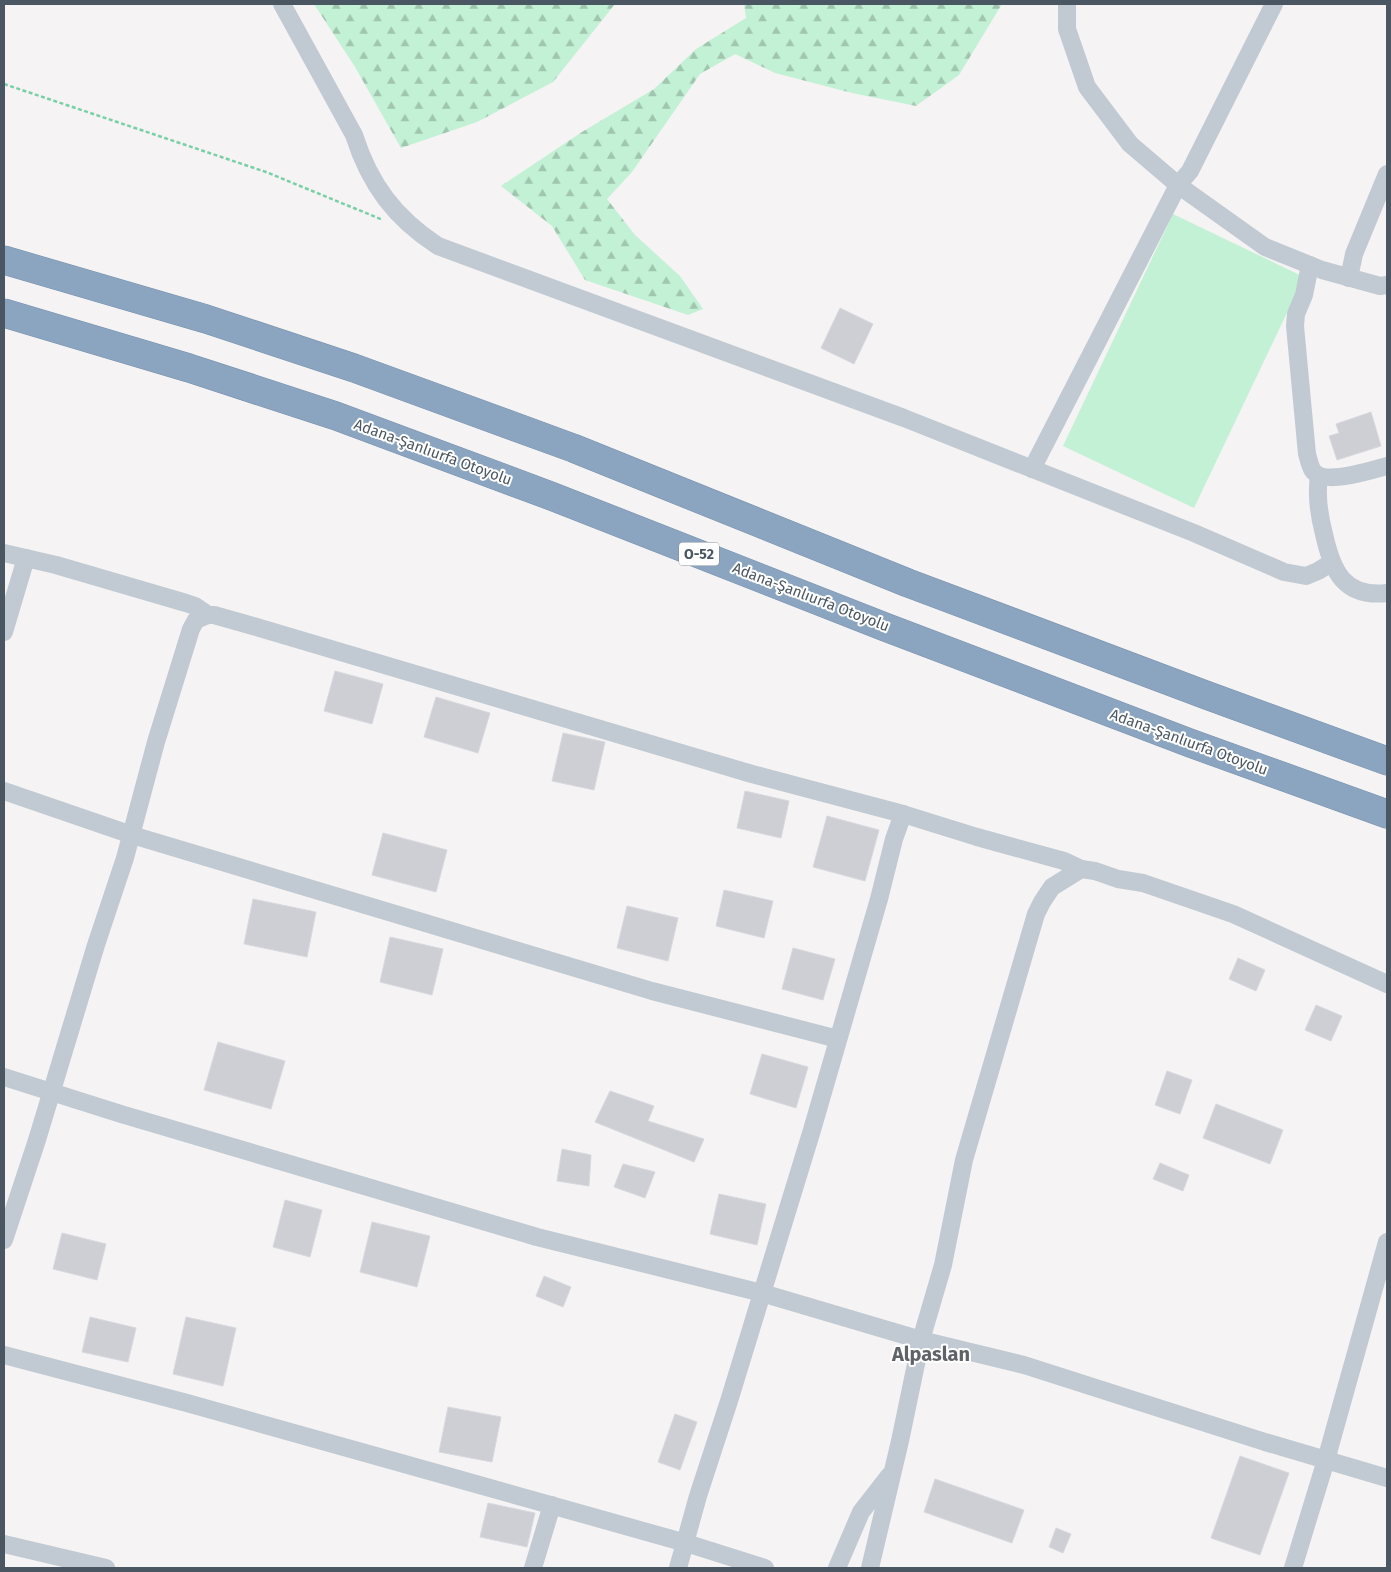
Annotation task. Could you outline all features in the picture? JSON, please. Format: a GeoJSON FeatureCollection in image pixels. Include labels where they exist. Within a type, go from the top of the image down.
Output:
{"type":"FeatureCollection","features":[{"type":"Feature","properties":{"kind":"highway"},"geometry":{"type":"LineString","coordinates":[[4,260],[206,319],[364,372],[574,448],[917,586],[1387,761]]}},
{"type":"Feature","properties":{"kind":"highway","name":"Adana-Şanlıurfa Otoyolu"},"geometry":{"type":"LineString","coordinates":[[4,312],[189,368],[336,416],[552,496],[885,627],[1143,725],[1387,814]]}},
{"type":"Feature","properties":{"kind":"street"},"geometry":{"type":"LineString","coordinates":[[282,4],[354,135],[364,162],[378,188],[402,218],[438,246],[802,380],[1194,533],[1284,572],[1306,576],[1331,563]]}},
{"type":"Feature","properties":{"kind":"street"},"geometry":{"type":"LineString","coordinates":[[1067,4],[1067,29],[1087,87],[1130,144],[1178,185],[1265,247],[1349,278],[1380,286],[1387,285]]}},
{"type":"Feature","properties":{"kind":"street"},"geometry":{"type":"LineString","coordinates":[[1032,469],[1178,185],[1190,171],[1274,4]]}},
{"type":"Feature","properties":{"kind":"street"},"geometry":{"type":"LineString","coordinates":[[1349,278],[1354,254],[1387,174]]}},
{"type":"Feature","properties":{"kind":"street"},"geometry":{"type":"LineString","coordinates":[[1310,265],[1304,295],[1296,314],[1295,326],[1307,454],[1312,469],[1319,476],[1328,478],[1356,474],[1387,466]]}},
{"type":"Feature","properties":{"kind":"street"},"geometry":{"type":"LineString","coordinates":[[1319,476],[1319,512],[1331,563],[1349,585],[1369,593],[1387,593]]}},
{"type":"Feature","properties":{"kind":"street"},"geometry":{"type":"LineString","coordinates":[[4,553],[56,565],[186,603],[195,606],[208,615]]}},
{"type":"Feature","properties":{"kind":"street"},"geometry":{"type":"LineString","coordinates":[[4,632],[26,558]]}},
{"type":"Feature","properties":{"kind":"street"},"geometry":{"type":"LineString","coordinates":[[4,1240],[132,835],[156,742],[191,629],[196,620],[208,615],[253,626],[752,774],[903,814],[1064,861],[1081,869],[1143,884],[1233,914],[1387,984]]}},
{"type":"Feature","properties":{"kind":"street"},"geometry":{"type":"LineString","coordinates":[[4,791],[132,835],[652,991],[838,1039]]}},
{"type":"Feature","properties":{"kind":"street"},"geometry":{"type":"LineString","coordinates":[[678,1568],[698,1496],[729,1402],[838,1039],[879,899],[894,839],[903,814]]}},
{"type":"Feature","properties":{"kind":"street"},"geometry":{"type":"LineString","coordinates":[[870,1568],[921,1340],[943,1264],[964,1160],[1036,914],[1052,887],[1081,869]]}},
{"type":"Feature","properties":{"kind":"street"},"geometry":{"type":"LineString","coordinates":[[4,1077],[130,1117],[537,1237],[762,1293],[921,1340],[1024,1365],[1265,1442],[1387,1478]]}},
{"type":"Feature","properties":{"kind":"street"},"geometry":{"type":"LineString","coordinates":[[1292,1568],[1326,1460],[1387,1242]]}},
{"type":"Feature","properties":{"kind":"street"},"geometry":{"type":"LineString","coordinates":[[4,1355],[187,1403],[686,1543],[765,1568]]}},
{"type":"Feature","properties":{"kind":"street"},"geometry":{"type":"LineString","coordinates":[[837,1568],[861,1512],[893,1472]]}},
{"type":"Feature","properties":{"kind":"street"},"geometry":{"type":"LineString","coordinates":[[533,1568],[552,1506]]}},
{"type":"Feature","properties":{"kind":"street"},"geometry":{"type":"LineString","coordinates":[[4,1544],[106,1568]]}},
{"type":"Feature","properties":{"kind":"path"},"geometry":{"type":"LineString","coordinates":[[4,84],[266,172],[390,223]]}},
{"type":"Feature","properties":{"kind":"green space"},"geometry":{"type":"Polygon","coordinates":[[[314,4],[615,4],[553,82],[477,122],[401,148],[355,67],[314,4]]]}},
{"type":"Feature","properties":{"kind":"green space"},"geometry":{"type":"Polygon","coordinates":[[[744,4],[1002,4],[959,75],[916,106],[852,93],[775,73],[735,54],[700,74],[632,172],[607,199],[635,235],[680,276],[703,309],[688,315],[585,280],[552,226],[501,186],[582,132],[654,89],[696,49],[746,18],[744,4]]]}},
{"type":"Feature","properties":{"kind":"green space"},"geometry":{"type":"Polygon","coordinates":[[[1173,214],[1304,277],[1194,508],[1063,446],[1173,214]]]}},
{"type":"Feature","properties":{"kind":"building"},"geometry":{"type":"Polygon","coordinates":[[[840,308],[873,324],[854,364],[821,348],[840,308]]]}},
{"type":"Feature","properties":{"kind":"building"},"geometry":{"type":"Polygon","coordinates":[[[1371,412],[1381,446],[1337,460],[1329,436],[1339,433],[1336,424],[1371,412]]]}},
{"type":"Feature","properties":{"kind":"building"},"geometry":{"type":"Polygon","coordinates":[[[335,671],[383,684],[372,724],[324,711],[335,671]]]}},
{"type":"Feature","properties":{"kind":"building"},"geometry":{"type":"Polygon","coordinates":[[[436,697],[490,713],[478,753],[424,737],[436,697]]]}},
{"type":"Feature","properties":{"kind":"building"},"geometry":{"type":"Polygon","coordinates":[[[563,733],[605,742],[594,790],[552,781],[563,733]]]}},
{"type":"Feature","properties":{"kind":"building"},"geometry":{"type":"Polygon","coordinates":[[[745,791],[789,801],[781,838],[737,828],[745,791]]]}},
{"type":"Feature","properties":{"kind":"building"},"geometry":{"type":"Polygon","coordinates":[[[827,816],[879,830],[865,881],[813,867],[827,816]]]}},
{"type":"Feature","properties":{"kind":"building"},"geometry":{"type":"Polygon","coordinates":[[[383,833],[447,850],[436,892],[372,875],[383,833]]]}},
{"type":"Feature","properties":{"kind":"building"},"geometry":{"type":"Polygon","coordinates":[[[724,890],[773,901],[764,938],[716,926],[724,890]]]}},
{"type":"Feature","properties":{"kind":"building"},"geometry":{"type":"Polygon","coordinates":[[[253,899],[316,912],[307,957],[244,944],[253,899]]]}},
{"type":"Feature","properties":{"kind":"building"},"geometry":{"type":"Polygon","coordinates":[[[627,906],[678,918],[668,961],[617,948],[627,906]]]}},
{"type":"Feature","properties":{"kind":"building"},"geometry":{"type":"Polygon","coordinates":[[[390,937],[443,949],[432,995],[380,982],[390,937]]]}},
{"type":"Feature","properties":{"kind":"building"},"geometry":{"type":"Polygon","coordinates":[[[793,948],[835,959],[823,1000],[782,989],[793,948]]]}},
{"type":"Feature","properties":{"kind":"building"},"geometry":{"type":"Polygon","coordinates":[[[1238,958],[1265,970],[1256,991],[1229,979],[1238,958]]]}},
{"type":"Feature","properties":{"kind":"building"},"geometry":{"type":"Polygon","coordinates":[[[1316,1005],[1342,1016],[1331,1041],[1305,1030],[1316,1005]]]}},
{"type":"Feature","properties":{"kind":"building"},"geometry":{"type":"Polygon","coordinates":[[[218,1042],[285,1061],[271,1109],[204,1090],[218,1042]]]}},
{"type":"Feature","properties":{"kind":"building"},"geometry":{"type":"Polygon","coordinates":[[[762,1054],[808,1067],[796,1108],[750,1094],[762,1054]]]}},
{"type":"Feature","properties":{"kind":"building"},"geometry":{"type":"Polygon","coordinates":[[[1167,1071],[1192,1080],[1180,1114],[1155,1105],[1167,1071]]]}},
{"type":"Feature","properties":{"kind":"building"},"geometry":{"type":"Polygon","coordinates":[[[610,1091],[654,1106],[648,1121],[704,1139],[694,1162],[595,1122],[610,1091]]]}},
{"type":"Feature","properties":{"kind":"building"},"geometry":{"type":"Polygon","coordinates":[[[1216,1104],[1283,1130],[1270,1164],[1203,1138],[1216,1104]]]}},
{"type":"Feature","properties":{"kind":"building"},"geometry":{"type":"Polygon","coordinates":[[[562,1149],[591,1155],[589,1186],[557,1181],[562,1149]]]}},
{"type":"Feature","properties":{"kind":"building"},"geometry":{"type":"Polygon","coordinates":[[[1160,1163],[1189,1175],[1183,1191],[1153,1179],[1160,1163]]]}},
{"type":"Feature","properties":{"kind":"building"},"geometry":{"type":"Polygon","coordinates":[[[623,1164],[655,1172],[645,1198],[614,1187],[623,1164]]]}},
{"type":"Feature","properties":{"kind":"building"},"geometry":{"type":"Polygon","coordinates":[[[719,1194],[766,1204],[757,1245],[710,1234],[719,1194]]]}},
{"type":"Feature","properties":{"kind":"building"},"geometry":{"type":"Polygon","coordinates":[[[285,1200],[322,1210],[310,1257],[273,1247],[285,1200]]]}},
{"type":"Feature","properties":{"kind":"building"},"geometry":{"type":"Polygon","coordinates":[[[372,1222],[430,1236],[417,1287],[360,1272],[372,1222]]]}},
{"type":"Feature","properties":{"kind":"building"},"geometry":{"type":"Polygon","coordinates":[[[62,1233],[106,1244],[97,1280],[53,1269],[62,1233]]]}},
{"type":"Feature","properties":{"kind":"building"},"geometry":{"type":"Polygon","coordinates":[[[544,1276],[571,1287],[563,1307],[536,1296],[544,1276]]]}},
{"type":"Feature","properties":{"kind":"building"},"geometry":{"type":"Polygon","coordinates":[[[90,1317],[136,1328],[128,1362],[82,1352],[90,1317]]]}},
{"type":"Feature","properties":{"kind":"building"},"geometry":{"type":"Polygon","coordinates":[[[186,1317],[236,1328],[223,1386],[173,1374],[186,1317]]]}},
{"type":"Feature","properties":{"kind":"building"},"geometry":{"type":"Polygon","coordinates":[[[448,1407],[501,1417],[492,1462],[439,1452],[448,1407]]]}},
{"type":"Feature","properties":{"kind":"building"},"geometry":{"type":"Polygon","coordinates":[[[675,1414],[697,1422],[680,1470],[658,1462],[675,1414]]]}},
{"type":"Feature","properties":{"kind":"building"},"geometry":{"type":"Polygon","coordinates":[[[1240,1456],[1289,1473],[1260,1555],[1211,1538],[1240,1456]]]}},
{"type":"Feature","properties":{"kind":"building"},"geometry":{"type":"Polygon","coordinates":[[[935,1479],[1024,1510],[1012,1543],[924,1512],[935,1479]]]}},
{"type":"Feature","properties":{"kind":"building"},"geometry":{"type":"Polygon","coordinates":[[[488,1503],[535,1513],[527,1547],[480,1537],[488,1503]]]}},
{"type":"Feature","properties":{"kind":"building"},"geometry":{"type":"Polygon","coordinates":[[[1056,1528],[1071,1534],[1063,1553],[1049,1547],[1056,1528]]]}},
{"type":"Feature","properties":{"kind":"district","name":"Alpaslan"},"geometry":{"type":"Point","coordinates":[931,1354]}}]}
